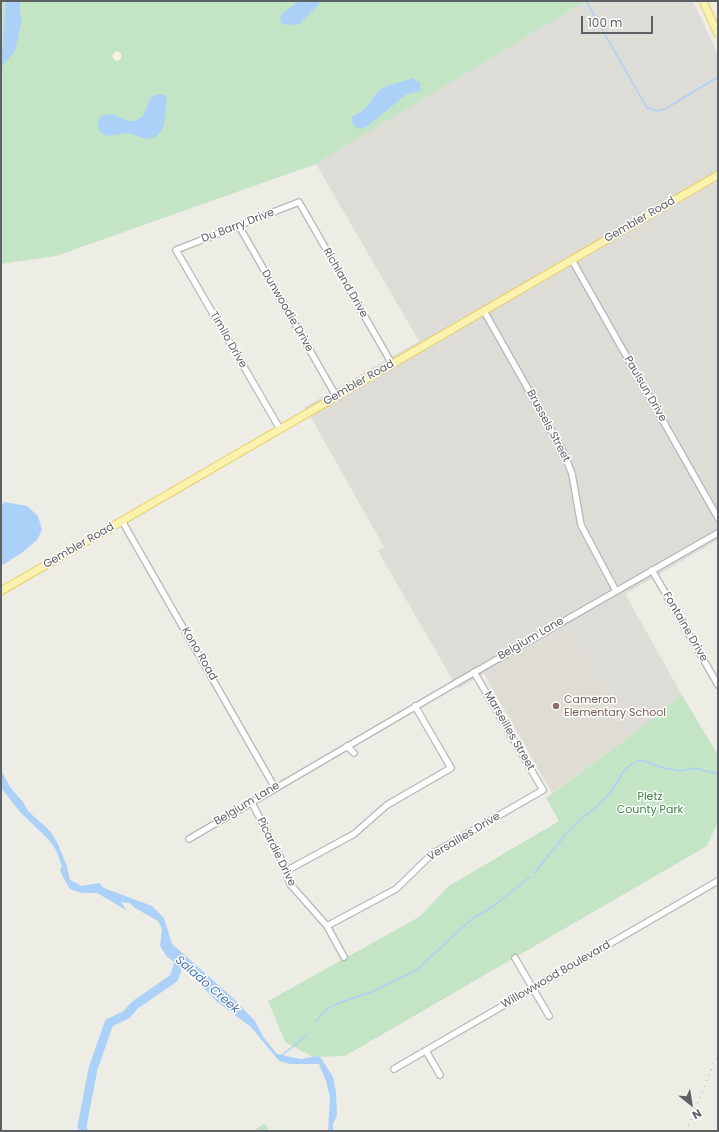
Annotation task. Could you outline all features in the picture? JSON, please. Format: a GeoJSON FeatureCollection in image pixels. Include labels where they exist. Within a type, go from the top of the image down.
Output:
{"type":"FeatureCollection","features":[{"type":"Feature","properties":{"kind":"main road"},"geometry":{"type":"LineString","coordinates":[[703,1],[718,34]]}},
{"type":"Feature","properties":{"kind":"main road","name":"Gembler Road"},"geometry":{"type":"LineString","coordinates":[[1,591],[718,175]]}},
{"type":"Feature","properties":{"kind":"street","name":"Du Barry Drive"},"geometry":{"type":"LineString","coordinates":[[176,250],[299,202]]}},
{"type":"Feature","properties":{"kind":"street","name":"Richland Drive"},"geometry":{"type":"LineString","coordinates":[[299,202],[392,364]]}},
{"type":"Feature","properties":{"kind":"street","name":"Dunwoodie Drive"},"geometry":{"type":"LineString","coordinates":[[239,226],[336,396]]}},
{"type":"Feature","properties":{"kind":"street","name":"Timilo Drive"},"geometry":{"type":"LineString","coordinates":[[176,250],[280,429]]}},
{"type":"Feature","properties":{"kind":"street","name":"Paulsun Drive"},"geometry":{"type":"LineString","coordinates":[[572,260],[718,518]]}},
{"type":"Feature","properties":{"kind":"street","name":"Brussels Street"},"geometry":{"type":"LineString","coordinates":[[484,311],[563,451],[572,474],[581,525],[616,591]]}},
{"type":"Feature","properties":{"kind":"street","name":"Kono Road"},"geometry":{"type":"LineString","coordinates":[[122,521],[275,788]]}},
{"type":"Feature","properties":{"kind":"street","name":"Belgium Lane"},"geometry":{"type":"LineString","coordinates":[[190,839],[474,672],[718,534]]}},
{"type":"Feature","properties":{"kind":"street","name":"Fontaine Drive"},"geometry":{"type":"LineString","coordinates":[[652,570],[718,685]]}},
{"type":"Feature","properties":{"kind":"street","name":"Marseilles Street"},"geometry":{"type":"LineString","coordinates":[[474,672],[543,790]]}},
{"type":"Feature","properties":{"kind":"street"},"geometry":{"type":"LineString","coordinates":[[286,871],[354,834],[387,805],[451,768],[416,706]]}},
{"type":"Feature","properties":{"kind":"street"},"geometry":{"type":"LineString","coordinates":[[347,746],[354,753]]}},
{"type":"Feature","properties":{"kind":"street","name":"Versailles Drive"},"geometry":{"type":"LineString","coordinates":[[327,926],[396,889],[427,858],[543,790]]}},
{"type":"Feature","properties":{"kind":"street","name":"Picardie Drive"},"geometry":{"type":"LineString","coordinates":[[252,803],[274,844],[294,891],[327,926],[344,957]]}},
{"type":"Feature","properties":{"kind":"street","name":"Willowwood Boulevard"},"geometry":{"type":"LineString","coordinates":[[394,1069],[718,881]]}},
{"type":"Feature","properties":{"kind":"street"},"geometry":{"type":"LineString","coordinates":[[515,958],[549,1016]]}},
{"type":"Feature","properties":{"kind":"street"},"geometry":{"type":"LineString","coordinates":[[426,1051],[440,1075]]}},
{"type":"Feature","properties":{"kind":"shaded area"},"geometry":{"type":"Polygon","coordinates":[[[586,1],[693,1],[718,54],[718,540],[625,594],[682,695],[628,738],[565,628],[458,689],[378,551],[384,547],[305,407],[419,341],[316,164],[586,1]]]}},
{"type":"Feature","properties":{"kind":"shaded area","name":"Cameron Elementary School"},"geometry":{"type":"Polygon","coordinates":[[[565,628],[628,738],[552,793],[484,674],[565,628]]]}},
{"type":"Feature","properties":{"kind":"green space"},"geometry":{"type":"Polygon","coordinates":[[[1,1],[586,1],[316,164],[56,256],[1,264],[1,1]]]}},
{"type":"Feature","properties":{"kind":"green space","name":"Pletz County Park"},"geometry":{"type":"Polygon","coordinates":[[[682,695],[718,755],[718,822],[707,846],[345,1056],[313,1057],[285,1042],[268,1001],[419,917],[449,886],[559,821],[546,798],[628,738],[682,695]]]}},
{"type":"Feature","properties":{"kind":"green space"},"geometry":{"type":"Polygon","coordinates":[[[264,1124],[270,1131],[253,1131],[264,1124]]]}},
{"type":"Feature","properties":{"kind":"sand"},"geometry":{"type":"Polygon","coordinates":[[[117,51],[122,56],[117,61],[112,56],[117,51]]]}},
{"type":"Feature","properties":{"kind":"water"},"geometry":{"type":"Polygon","coordinates":[[[6,1],[20,1],[20,14],[22,19],[15,51],[1,67],[6,1]]]}},
{"type":"Feature","properties":{"kind":"water"},"geometry":{"type":"Polygon","coordinates":[[[299,1],[322,1],[299,24],[286,25],[281,23],[280,17],[284,12],[299,1]]]}},
{"type":"Feature","properties":{"kind":"water"},"geometry":{"type":"Polygon","coordinates":[[[413,78],[420,83],[420,91],[407,94],[366,127],[358,129],[351,122],[352,117],[365,109],[376,94],[384,87],[413,78]]]}},
{"type":"Feature","properties":{"kind":"water"},"geometry":{"type":"Polygon","coordinates":[[[156,94],[165,95],[167,99],[164,124],[161,132],[157,136],[147,139],[128,133],[107,136],[100,132],[97,125],[101,116],[113,114],[128,121],[134,121],[143,116],[150,99],[156,94]]]}},
{"type":"Feature","properties":{"kind":"water"},"geometry":{"type":"Polygon","coordinates":[[[5,502],[27,506],[38,516],[42,530],[37,540],[23,552],[1,566],[1,505],[5,502]]]}},
{"type":"Feature","properties":{"kind":"water","name":"Salado Creek"},"geometry":{"type":"Polygon","coordinates":[[[1,764],[2,772],[10,787],[23,802],[28,811],[50,831],[57,842],[67,866],[70,880],[82,886],[99,883],[104,888],[152,906],[164,918],[172,944],[232,997],[255,1021],[264,1038],[277,1054],[301,1059],[318,1056],[321,1058],[333,1077],[336,1092],[337,1115],[333,1124],[333,1131],[328,1131],[330,1098],[326,1081],[319,1064],[290,1064],[279,1061],[251,1027],[216,1001],[188,971],[167,957],[160,946],[162,929],[158,921],[135,908],[130,903],[121,902],[126,910],[97,893],[82,893],[70,889],[60,870],[62,867],[56,850],[48,839],[20,812],[1,788],[1,764]]]}},
{"type":"Feature","properties":{"kind":"waterway"},"geometry":{"type":"LineString","coordinates":[[586,1],[647,108],[657,111],[665,109],[718,77]]}},
{"type":"Feature","properties":{"kind":"waterway"},"geometry":{"type":"LineString","coordinates":[[535,872],[571,828],[611,792],[625,769],[637,761],[644,761],[664,768],[681,771],[694,768],[718,774]]}},
{"type":"Feature","properties":{"kind":"waterway"},"geometry":{"type":"LineString","coordinates":[[315,1022],[327,1009],[341,1002],[371,992],[415,971],[472,919],[492,907],[530,877]]}},
{"type":"Feature","properties":{"kind":"waterway","name":"Salado Creek"},"geometry":{"type":"LineString","coordinates":[[83,1131],[82,1126],[93,1069],[109,1023],[126,1015],[135,1005],[174,978],[180,959]]}},
{"type":"Feature","properties":{"kind":"waterway"},"geometry":{"type":"LineString","coordinates":[[281,1056],[306,1036]]}},
{"type":"Feature","properties":{"kind":"railway"},"geometry":{"type":"LineString","coordinates":[[686,1131],[718,1053]]}},
{"type":"Feature","properties":{"kind":"place","name":"Cameron Elementary School"},"geometry":{"type":"Point","coordinates":[556,706]}}]}
